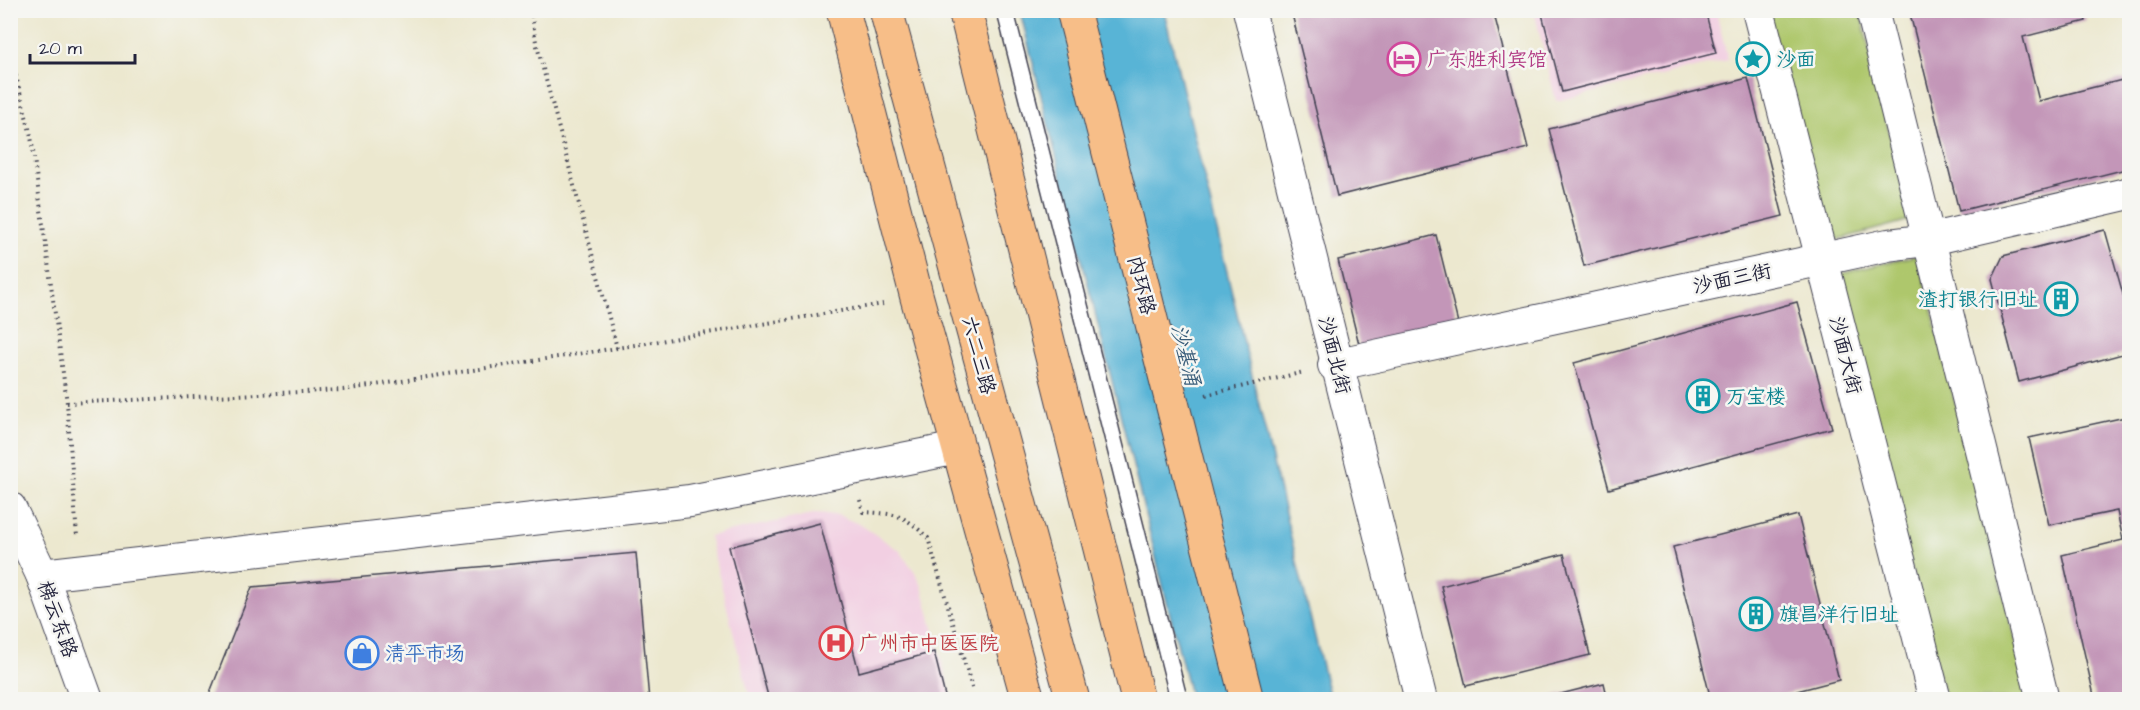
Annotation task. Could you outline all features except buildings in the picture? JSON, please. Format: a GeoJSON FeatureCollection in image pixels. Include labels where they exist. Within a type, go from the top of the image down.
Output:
{"type":"FeatureCollection","features":[{"type":"Feature","properties":{"kind":"main road"},"geometry":{"type":"LineString","coordinates":[[843,10],[917,298],[1028,699]]}},
{"type":"Feature","properties":{"kind":"main road","name":"六二三路"},"geometry":{"type":"LineString","coordinates":[[886,10],[1073,699]]}},
{"type":"Feature","properties":{"kind":"main road"},"geometry":{"type":"LineString","coordinates":[[960,10],[981,80]]}},
{"type":"Feature","properties":{"kind":"main road"},"geometry":{"type":"LineString","coordinates":[[965,10],[1138,699]]}},
{"type":"Feature","properties":{"kind":"main road","name":"内环路"},"geometry":{"type":"LineString","coordinates":[[1073,10],[1247,699]]}},
{"type":"Feature","properties":{"kind":"street","name":"沙面北街"},"geometry":{"type":"LineString","coordinates":[[1249,10],[1421,699]]}},
{"type":"Feature","properties":{"kind":"street","name":"沙面大街"},"geometry":{"type":"LineString","coordinates":[[1758,10],[1935,699]]}},
{"type":"Feature","properties":{"kind":"street"},"geometry":{"type":"LineString","coordinates":[[1872,10],[1927,240],[2043,699]]}},
{"type":"Feature","properties":{"kind":"street","name":"沙面三街"},"geometry":{"type":"LineString","coordinates":[[1336,365],[1888,244],[1927,240],[2130,193]]}},
{"type":"Feature","properties":{"kind":"street"},"geometry":{"type":"LineString","coordinates":[[42,575],[690,501],[958,448]]}},
{"type":"Feature","properties":{"kind":"street","name":"梯云东路"},"geometry":{"type":"LineString","coordinates":[[14,525],[42,575],[87,699]]}},
{"type":"Feature","properties":{"kind":"lane"},"geometry":{"type":"LineString","coordinates":[[1005,10],[1179,699]]}},
{"type":"Feature","properties":{"kind":"path"},"geometry":{"type":"LineString","coordinates":[[531,10],[536,42],[617,348]]}},
{"type":"Feature","properties":{"kind":"path"},"geometry":{"type":"LineString","coordinates":[[10,52],[31,136],[67,404],[79,570]]}},
{"type":"Feature","properties":{"kind":"path"},"geometry":{"type":"LineString","coordinates":[[67,404],[343,390],[617,348],[917,298]]}},
{"type":"Feature","properties":{"kind":"path"},"geometry":{"type":"LineString","coordinates":[[1197,397],[1336,365]]}},
{"type":"Feature","properties":{"kind":"path"},"geometry":{"type":"LineString","coordinates":[[850,469],[863,512],[891,514],[909,520],[928,538],[972,688]]}},
{"type":"Feature","properties":{"kind":"shaded area"},"geometry":{"type":"Polygon","coordinates":[[[1534,11],[1716,11],[1728,60],[1556,101],[1534,11]]]}},
{"type":"Feature","properties":{"kind":"shaded area","name":"广州市中医医院"},"geometry":{"type":"Polygon","coordinates":[[[813,514],[838,515],[861,525],[900,551],[922,586],[952,699],[750,699],[709,536],[813,514]]]}},
{"type":"Feature","properties":{"kind":"green space"},"geometry":{"type":"Polygon","coordinates":[[[1767,11],[1860,11],[1910,220],[1825,243],[1767,11]]]}},
{"type":"Feature","properties":{"kind":"green space"},"geometry":{"type":"Polygon","coordinates":[[[1918,255],[2030,699],[1945,699],[1835,275],[1918,255]]]}},
{"type":"Feature","properties":{"kind":"water","name":"沙基涌"},"geometry":{"type":"Polygon","coordinates":[[[1020,11],[1164,11],[1330,699],[1191,699],[1020,11]]]}},
{"type":"Feature","properties":{"kind":"place","name":"广东胜利宾馆"},"geometry":{"type":"Point","coordinates":[1404,59]}},
{"type":"Feature","properties":{"kind":"place","name":"沙面"},"geometry":{"type":"Point","coordinates":[1753,59]}},
{"type":"Feature","properties":{"kind":"place","name":"渣打银行旧址"},"geometry":{"type":"Point","coordinates":[2061,299]}},
{"type":"Feature","properties":{"kind":"place","name":"万宝楼"},"geometry":{"type":"Point","coordinates":[1703,396]}},
{"type":"Feature","properties":{"kind":"place","name":"旗昌洋行旧址"},"geometry":{"type":"Point","coordinates":[1756,614]}},
{"type":"Feature","properties":{"kind":"place","name":"广州市中医医院"},"geometry":{"type":"Point","coordinates":[836,643]}},
{"type":"Feature","properties":{"kind":"place","name":"清平市场"},"geometry":{"type":"Point","coordinates":[362,653]}}]}
